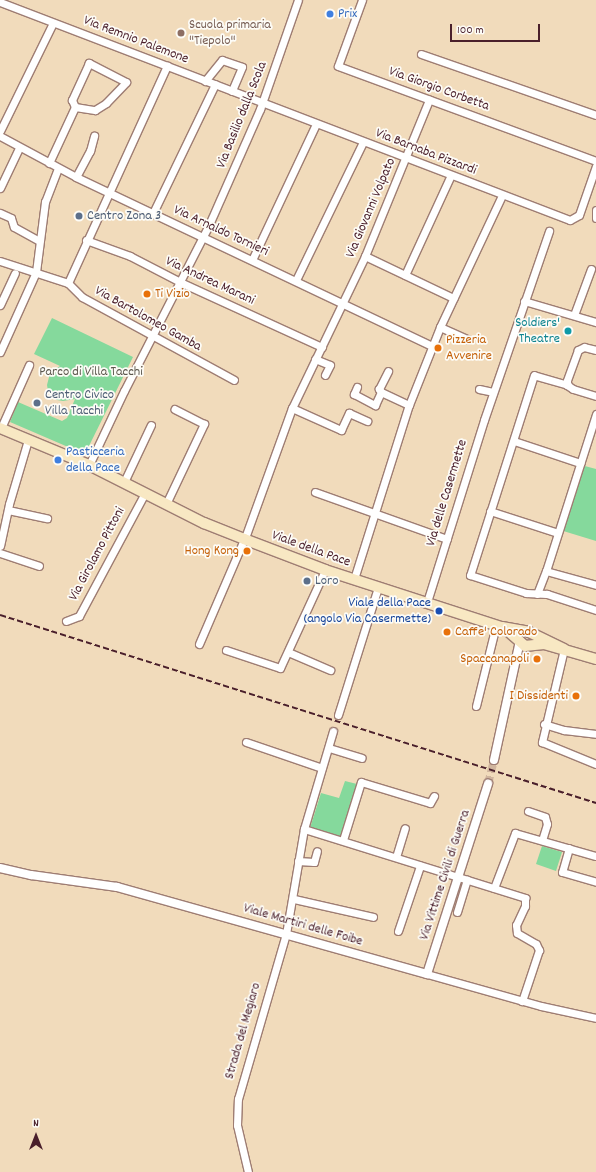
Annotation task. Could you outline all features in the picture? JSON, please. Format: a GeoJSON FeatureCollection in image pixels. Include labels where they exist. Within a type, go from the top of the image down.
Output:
{"type":"FeatureCollection","features":[{"type":"Feature","properties":{"kind":"main road","name":"Viale della Pace"},"geometry":{"type":"LineString","coordinates":[[0,428],[89,465],[166,504],[244,539],[325,570],[496,625],[526,640],[564,649],[596,659]]}},
{"type":"Feature","properties":{"kind":"street","name":"Via Basilio dalla Scola"},"geometry":{"type":"LineString","coordinates":[[89,465],[152,337],[182,283],[204,238],[263,102],[298,0]]}},
{"type":"Feature","properties":{"kind":"street","name":"Via Giorgio Corbetta"},"geometry":{"type":"LineString","coordinates":[[362,0],[338,66],[596,161]]}},
{"type":"Feature","properties":{"kind":"street","name":"Via Remnio Palemone"},"geometry":{"type":"LineString","coordinates":[[0,2],[263,102]]}},
{"type":"Feature","properties":{"kind":"street"},"geometry":{"type":"LineString","coordinates":[[0,132],[53,23]]}},
{"type":"Feature","properties":{"kind":"street"},"geometry":{"type":"LineString","coordinates":[[421,54],[596,115]]}},
{"type":"Feature","properties":{"kind":"street"},"geometry":{"type":"LineString","coordinates":[[205,81],[222,60],[242,67],[232,91]]}},
{"type":"Feature","properties":{"kind":"street"},"geometry":{"type":"LineString","coordinates":[[49,163],[75,107],[72,100],[89,63],[126,82],[106,103],[95,110],[75,107]]}},
{"type":"Feature","properties":{"kind":"street"},"geometry":{"type":"LineString","coordinates":[[68,283],[86,240],[167,66]]}},
{"type":"Feature","properties":{"kind":"street"},"geometry":{"type":"LineString","coordinates":[[153,213],[215,84]]}},
{"type":"Feature","properties":{"kind":"street","name":"Via Giovanni Volpato"},"geometry":{"type":"LineString","coordinates":[[199,644],[244,539],[292,408],[365,256],[407,157],[429,100]]}},
{"type":"Feature","properties":{"kind":"street","name":"Via Barnaba Pizzardi"},"geometry":{"type":"LineString","coordinates":[[263,102],[316,124],[407,157],[570,220],[579,215],[596,166]]}},
{"type":"Feature","properties":{"kind":"street"},"geometry":{"type":"LineString","coordinates":[[252,260],[316,124]]}},
{"type":"Feature","properties":{"kind":"street","name":"Via Arnaldo Tornieri"},"geometry":{"type":"LineString","coordinates":[[0,136],[19,148],[76,177],[343,302],[432,346]]}},
{"type":"Feature","properties":{"kind":"street"},"geometry":{"type":"LineString","coordinates":[[76,177],[90,152],[94,136]]}},
{"type":"Feature","properties":{"kind":"street"},"geometry":{"type":"LineString","coordinates":[[296,280],[363,142]]}},
{"type":"Feature","properties":{"kind":"street"},"geometry":{"type":"LineString","coordinates":[[0,188],[19,148]]}},
{"type":"Feature","properties":{"kind":"street"},"geometry":{"type":"LineString","coordinates":[[0,352],[36,272],[45,202],[58,168]]}},
{"type":"Feature","properties":{"kind":"street"},"geometry":{"type":"LineString","coordinates":[[405,275],[451,175]]}},
{"type":"Feature","properties":{"kind":"street"},"geometry":{"type":"LineString","coordinates":[[354,579],[373,514],[409,405],[440,327],[502,195]]}},
{"type":"Feature","properties":{"kind":"street"},"geometry":{"type":"LineString","coordinates":[[596,210],[596,218]]}},
{"type":"Feature","properties":{"kind":"street"},"geometry":{"type":"LineString","coordinates":[[0,213],[11,218],[14,227],[39,241]]}},
{"type":"Feature","properties":{"kind":"street","name":"Via delle Casermette"},"geometry":{"type":"LineString","coordinates":[[427,602],[493,392],[549,231]]}},
{"type":"Feature","properties":{"kind":"street","name":"Via Andrea Marani"},"geometry":{"type":"LineString","coordinates":[[86,240],[130,256],[182,283],[322,347]]}},
{"type":"Feature","properties":{"kind":"street"},"geometry":{"type":"LineString","coordinates":[[365,256],[453,298]]}},
{"type":"Feature","properties":{"kind":"street","name":"Via Bartolomeo Gamba"},"geometry":{"type":"LineString","coordinates":[[0,261],[68,283],[82,297],[152,337],[234,380]]}},
{"type":"Feature","properties":{"kind":"street"},"geometry":{"type":"LineString","coordinates":[[574,315],[591,268]]}},
{"type":"Feature","properties":{"kind":"street"},"geometry":{"type":"LineString","coordinates":[[0,305],[15,273]]}},
{"type":"Feature","properties":{"kind":"street"},"geometry":{"type":"LineString","coordinates":[[524,301],[596,322]]}},
{"type":"Feature","properties":{"kind":"street"},"geometry":{"type":"LineString","coordinates":[[440,327],[467,339]]}},
{"type":"Feature","properties":{"kind":"street"},"geometry":{"type":"LineString","coordinates":[[568,385],[578,350],[584,347],[596,350]]}},
{"type":"Feature","properties":{"kind":"street"},"geometry":{"type":"LineString","coordinates":[[315,359],[330,365],[325,375]]}},
{"type":"Feature","properties":{"kind":"street","name":"Viale della Pace"},"geometry":{"type":"LineString","coordinates":[[0,428],[29,364]]}},
{"type":"Feature","properties":{"kind":"street"},"geometry":{"type":"LineString","coordinates":[[357,388],[354,394],[375,405],[381,392],[379,389],[388,371]]}},
{"type":"Feature","properties":{"kind":"street"},"geometry":{"type":"LineString","coordinates":[[596,396],[568,385],[534,375],[470,575],[537,594],[547,594],[596,610]]}},
{"type":"Feature","properties":{"kind":"street"},"geometry":{"type":"LineString","coordinates":[[479,389],[493,392]]}},
{"type":"Feature","properties":{"kind":"street"},"geometry":{"type":"LineString","coordinates":[[381,392],[409,405]]}},
{"type":"Feature","properties":{"kind":"street"},"geometry":{"type":"LineString","coordinates":[[292,408],[341,430],[349,413],[367,421]]}},
{"type":"Feature","properties":{"kind":"street"},"geometry":{"type":"LineString","coordinates":[[166,504],[204,424],[175,409]]}},
{"type":"Feature","properties":{"kind":"street"},"geometry":{"type":"LineString","coordinates":[[537,594],[546,571],[596,414]]}},
{"type":"Feature","properties":{"kind":"street"},"geometry":{"type":"LineString","coordinates":[[124,482],[151,425]]}},
{"type":"Feature","properties":{"kind":"street"},"geometry":{"type":"LineString","coordinates":[[0,546],[8,510],[28,440]]}},
{"type":"Feature","properties":{"kind":"street"},"geometry":{"type":"LineString","coordinates":[[514,441],[580,463]]}},
{"type":"Feature","properties":{"kind":"street"},"geometry":{"type":"LineString","coordinates":[[315,492],[373,514],[447,539]]}},
{"type":"Feature","properties":{"kind":"street","name":"Via Girolamo Pittoni"},"geometry":{"type":"LineString","coordinates":[[66,622],[79,616],[145,493]]}},
{"type":"Feature","properties":{"kind":"street"},"geometry":{"type":"LineString","coordinates":[[8,510],[47,518]]}},
{"type":"Feature","properties":{"kind":"street"},"geometry":{"type":"LineString","coordinates":[[490,511],[558,532]]}},
{"type":"Feature","properties":{"kind":"street"},"geometry":{"type":"LineString","coordinates":[[0,553],[39,566]]}},
{"type":"Feature","properties":{"kind":"street"},"geometry":{"type":"LineString","coordinates":[[226,650],[280,668],[325,570]]}},
{"type":"Feature","properties":{"kind":"street"},"geometry":{"type":"LineString","coordinates":[[546,571],[596,585]]}},
{"type":"Feature","properties":{"kind":"street"},"geometry":{"type":"LineString","coordinates":[[338,716],[378,587]]}},
{"type":"Feature","properties":{"kind":"street"},"geometry":{"type":"LineString","coordinates":[[476,706],[496,625]]}},
{"type":"Feature","properties":{"kind":"street"},"geometry":{"type":"LineString","coordinates":[[494,760],[518,661],[526,640]]}},
{"type":"Feature","properties":{"kind":"street"},"geometry":{"type":"LineString","coordinates":[[564,649],[544,724],[542,742],[596,764]]}},
{"type":"Feature","properties":{"kind":"street"},"geometry":{"type":"LineString","coordinates":[[288,652],[330,670]]}},
{"type":"Feature","properties":{"kind":"street"},"geometry":{"type":"LineString","coordinates":[[544,724],[564,730],[596,734]]}},
{"type":"Feature","properties":{"kind":"street","name":"Strada del Megiaro"},"geometry":{"type":"LineString","coordinates":[[248,1172],[237,1125],[238,1099],[286,934],[294,899],[298,861],[304,829],[333,731]]}},
{"type":"Feature","properties":{"kind":"street"},"geometry":{"type":"LineString","coordinates":[[246,742],[322,768]]}},
{"type":"Feature","properties":{"kind":"street"},"geometry":{"type":"LineString","coordinates":[[329,748],[362,758]]}},
{"type":"Feature","properties":{"kind":"street"},"geometry":{"type":"LineString","coordinates":[[343,840],[360,782],[430,803],[434,796]]}},
{"type":"Feature","properties":{"kind":"street","name":"Via Vittime Civili di Guerra"},"geometry":{"type":"LineString","coordinates":[[427,974],[457,876],[488,784]]}},
{"type":"Feature","properties":{"kind":"street"},"geometry":{"type":"LineString","coordinates":[[528,811],[545,817],[547,824],[542,840]]}},
{"type":"Feature","properties":{"kind":"street"},"geometry":{"type":"LineString","coordinates":[[396,857],[405,828]]}},
{"type":"Feature","properties":{"kind":"street"},"geometry":{"type":"LineString","coordinates":[[304,829],[525,898],[525,906],[516,925],[517,934],[536,944],[539,950],[522,1001]]}},
{"type":"Feature","properties":{"kind":"street"},"geometry":{"type":"LineString","coordinates":[[494,888],[513,834],[518,832],[596,856]]}},
{"type":"Feature","properties":{"kind":"street"},"geometry":{"type":"LineString","coordinates":[[570,848],[562,872],[596,882]]}},
{"type":"Feature","properties":{"kind":"street"},"geometry":{"type":"LineString","coordinates":[[298,861],[314,862],[317,851]]}},
{"type":"Feature","properties":{"kind":"street"},"geometry":{"type":"LineString","coordinates":[[398,931],[420,866]]}},
{"type":"Feature","properties":{"kind":"street","name":"Viale Martiri delle Foibe"},"geometry":{"type":"LineString","coordinates":[[0,868],[31,875],[117,887],[522,1001],[596,1018]]}},
{"type":"Feature","properties":{"kind":"street"},"geometry":{"type":"LineString","coordinates":[[457,912],[467,879]]}},
{"type":"Feature","properties":{"kind":"street"},"geometry":{"type":"LineString","coordinates":[[294,899],[373,917]]}},
{"type":"Feature","properties":{"kind":"green space","name":"Parco di Villa Tacchi"},"geometry":{"type":"Polygon","coordinates":[[[52,318],[133,357],[86,452],[82,453],[10,422],[18,402],[62,421],[67,418],[75,399],[63,401],[57,400],[48,391],[47,385],[50,373],[60,366],[34,354],[52,318]]]}},
{"type":"Feature","properties":{"kind":"green space"},"geometry":{"type":"Polygon","coordinates":[[[581,465],[596,469],[596,541],[560,530],[581,465]]]}},
{"type":"Feature","properties":{"kind":"green space"},"geometry":{"type":"Polygon","coordinates":[[[345,781],[357,784],[341,837],[310,828],[321,793],[339,798],[345,781]]]}},
{"type":"Feature","properties":{"kind":"green space"},"geometry":{"type":"Polygon","coordinates":[[[542,846],[562,852],[556,871],[536,864],[542,846]]]}},
{"type":"Feature","properties":{"kind":"tunnel"},"geometry":{"type":"LineString","coordinates":[[488,784],[494,760]]}},
{"type":"Feature","properties":{"kind":"railway"},"geometry":{"type":"LineString","coordinates":[[0,615],[596,803]]}},
{"type":"Feature","properties":{"kind":"place","name":"Prix"},"geometry":{"type":"Point","coordinates":[330,14]}},
{"type":"Feature","properties":{"kind":"place","name":"Scuola primaria \"Tiepolo\""},"geometry":{"type":"Point","coordinates":[181,33]}},
{"type":"Feature","properties":{"kind":"place","name":"Centro Zona 3"},"geometry":{"type":"Point","coordinates":[79,216]}},
{"type":"Feature","properties":{"kind":"place","name":"Ti Vizio"},"geometry":{"type":"Point","coordinates":[147,294]}},
{"type":"Feature","properties":{"kind":"place","name":"Soldiers' Theatre"},"geometry":{"type":"Point","coordinates":[568,331]}},
{"type":"Feature","properties":{"kind":"place","name":"Pizzeria Avvenire"},"geometry":{"type":"Point","coordinates":[438,348]}},
{"type":"Feature","properties":{"kind":"place","name":"Centro Civico Villa Tacchi"},"geometry":{"type":"Point","coordinates":[37,403]}},
{"type":"Feature","properties":{"kind":"place","name":"Pasticceria della Pace"},"geometry":{"type":"Point","coordinates":[58,460]}},
{"type":"Feature","properties":{"kind":"place","name":"Hong Kong"},"geometry":{"type":"Point","coordinates":[247,551]}},
{"type":"Feature","properties":{"kind":"place","name":"Loro"},"geometry":{"type":"Point","coordinates":[307,581]}},
{"type":"Feature","properties":{"kind":"place","name":"Viale della Pace (angolo Via Casermette)"},"geometry":{"type":"Point","coordinates":[439,611]}},
{"type":"Feature","properties":{"kind":"place","name":"Caffe' Colorado"},"geometry":{"type":"Point","coordinates":[447,632]}},
{"type":"Feature","properties":{"kind":"place","name":"Spaccanapoli"},"geometry":{"type":"Point","coordinates":[537,659]}},
{"type":"Feature","properties":{"kind":"place","name":"I Dissidenti"},"geometry":{"type":"Point","coordinates":[576,696]}}]}
